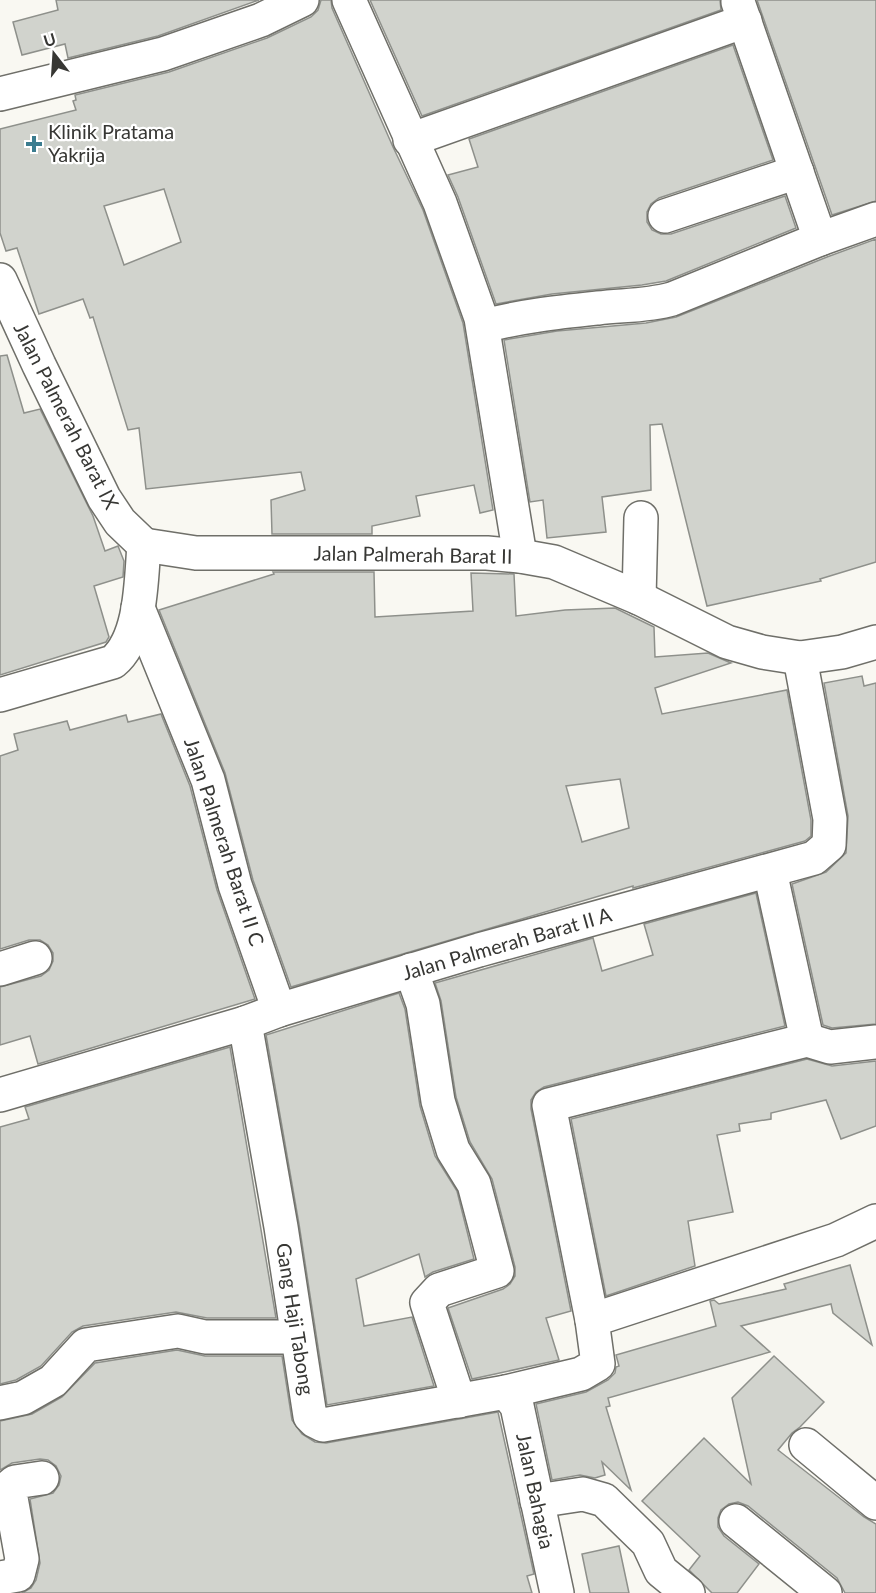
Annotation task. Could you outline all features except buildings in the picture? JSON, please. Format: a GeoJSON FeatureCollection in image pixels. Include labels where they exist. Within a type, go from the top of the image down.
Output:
{"type":"FeatureCollection","features":[{"type":"Feature","properties":{"kind":"street"},"geometry":{"type":"LineString","coordinates":[[0,94],[163,54],[261,21],[303,0]]}},
{"type":"Feature","properties":{"kind":"street"},"geometry":{"type":"LineString","coordinates":[[349,0],[440,203],[484,326],[520,556]]}},
{"type":"Feature","properties":{"kind":"street"},"geometry":{"type":"LineString","coordinates":[[410,140],[741,11],[820,239]]}},
{"type":"Feature","properties":{"kind":"street"},"geometry":{"type":"LineString","coordinates":[[665,216],[797,172]]}},
{"type":"Feature","properties":{"kind":"street"},"geometry":{"type":"LineString","coordinates":[[484,326],[523,317],[655,304],[876,219]]}},
{"type":"Feature","properties":{"kind":"street","name":"Jalan Palmerah Barat IX"},"geometry":{"type":"LineString","coordinates":[[0,280],[104,498],[120,522],[144,545]]}},
{"type":"Feature","properties":{"kind":"street"},"geometry":{"type":"LineString","coordinates":[[639,598],[641,518]]}},
{"type":"Feature","properties":{"kind":"street"},"geometry":{"type":"LineString","coordinates":[[0,696],[113,662],[122,654],[138,608],[144,545]]}},
{"type":"Feature","properties":{"kind":"street","name":"Jalan Palmerah Barat II"},"geometry":{"type":"LineString","coordinates":[[144,545],[196,553],[487,553],[520,556],[554,562],[639,598],[727,642],[762,652],[800,658],[842,652],[876,642]]}},
{"type":"Feature","properties":{"kind":"street","name":"Jalan Palmerah Barat II C"},"geometry":{"type":"LineString","coordinates":[[138,608],[208,780],[236,885],[279,1010]]}},
{"type":"Feature","properties":{"kind":"street","name":"Jalan Palmerah Barat II A"},"geometry":{"type":"LineString","coordinates":[[0,1095],[245,1023],[279,1010],[411,970],[814,858],[829,845],[830,819],[800,658]]}},
{"type":"Feature","properties":{"kind":"street"},"geometry":{"type":"LineString","coordinates":[[770,871],[807,1040]]}},
{"type":"Feature","properties":{"kind":"street"},"geometry":{"type":"LineString","coordinates":[[0,969],[35,958]]}},
{"type":"Feature","properties":{"kind":"street"},"geometry":{"type":"LineString","coordinates":[[411,970],[423,1004],[438,1101],[453,1150],[474,1184],[497,1271],[439,1290],[427,1303],[459,1401]]}},
{"type":"Feature","properties":{"kind":"street","name":"Gang Haji Tabong"},"geometry":{"type":"LineString","coordinates":[[245,1023],[310,1416],[315,1421],[323,1425],[459,1401],[581,1374],[598,1364],[592,1320]]}},
{"type":"Feature","properties":{"kind":"street"},"geometry":{"type":"LineString","coordinates":[[876,1042],[830,1047],[807,1040],[549,1105],[592,1320],[836,1240],[876,1221]]}},
{"type":"Feature","properties":{"kind":"street"},"geometry":{"type":"LineString","coordinates":[[0,1403],[23,1398],[53,1381],[86,1345],[178,1331],[205,1337],[297,1337]]}},
{"type":"Feature","properties":{"kind":"street","name":"Jalan Bahagia"},"geometry":{"type":"LineString","coordinates":[[506,1392],[517,1406],[557,1593]]}},
{"type":"Feature","properties":{"kind":"street"},"geometry":{"type":"LineString","coordinates":[[806,1446],[876,1503]]}},
{"type":"Feature","properties":{"kind":"street"},"geometry":{"type":"LineString","coordinates":[[0,1578],[18,1575],[22,1559],[9,1487],[15,1482],[42,1478]]}},
{"type":"Feature","properties":{"kind":"street"},"geometry":{"type":"LineString","coordinates":[[537,1501],[583,1494],[604,1500],[648,1544],[662,1571],[688,1593]]}},
{"type":"Feature","properties":{"kind":"street"},"geometry":{"type":"LineString","coordinates":[[736,1521],[825,1593]]}},
{"type":"Feature","properties":{"kind":"place","name":"Klinik Pratama Yakrija"},"geometry":{"type":"Point","coordinates":[34,144]}}]}
